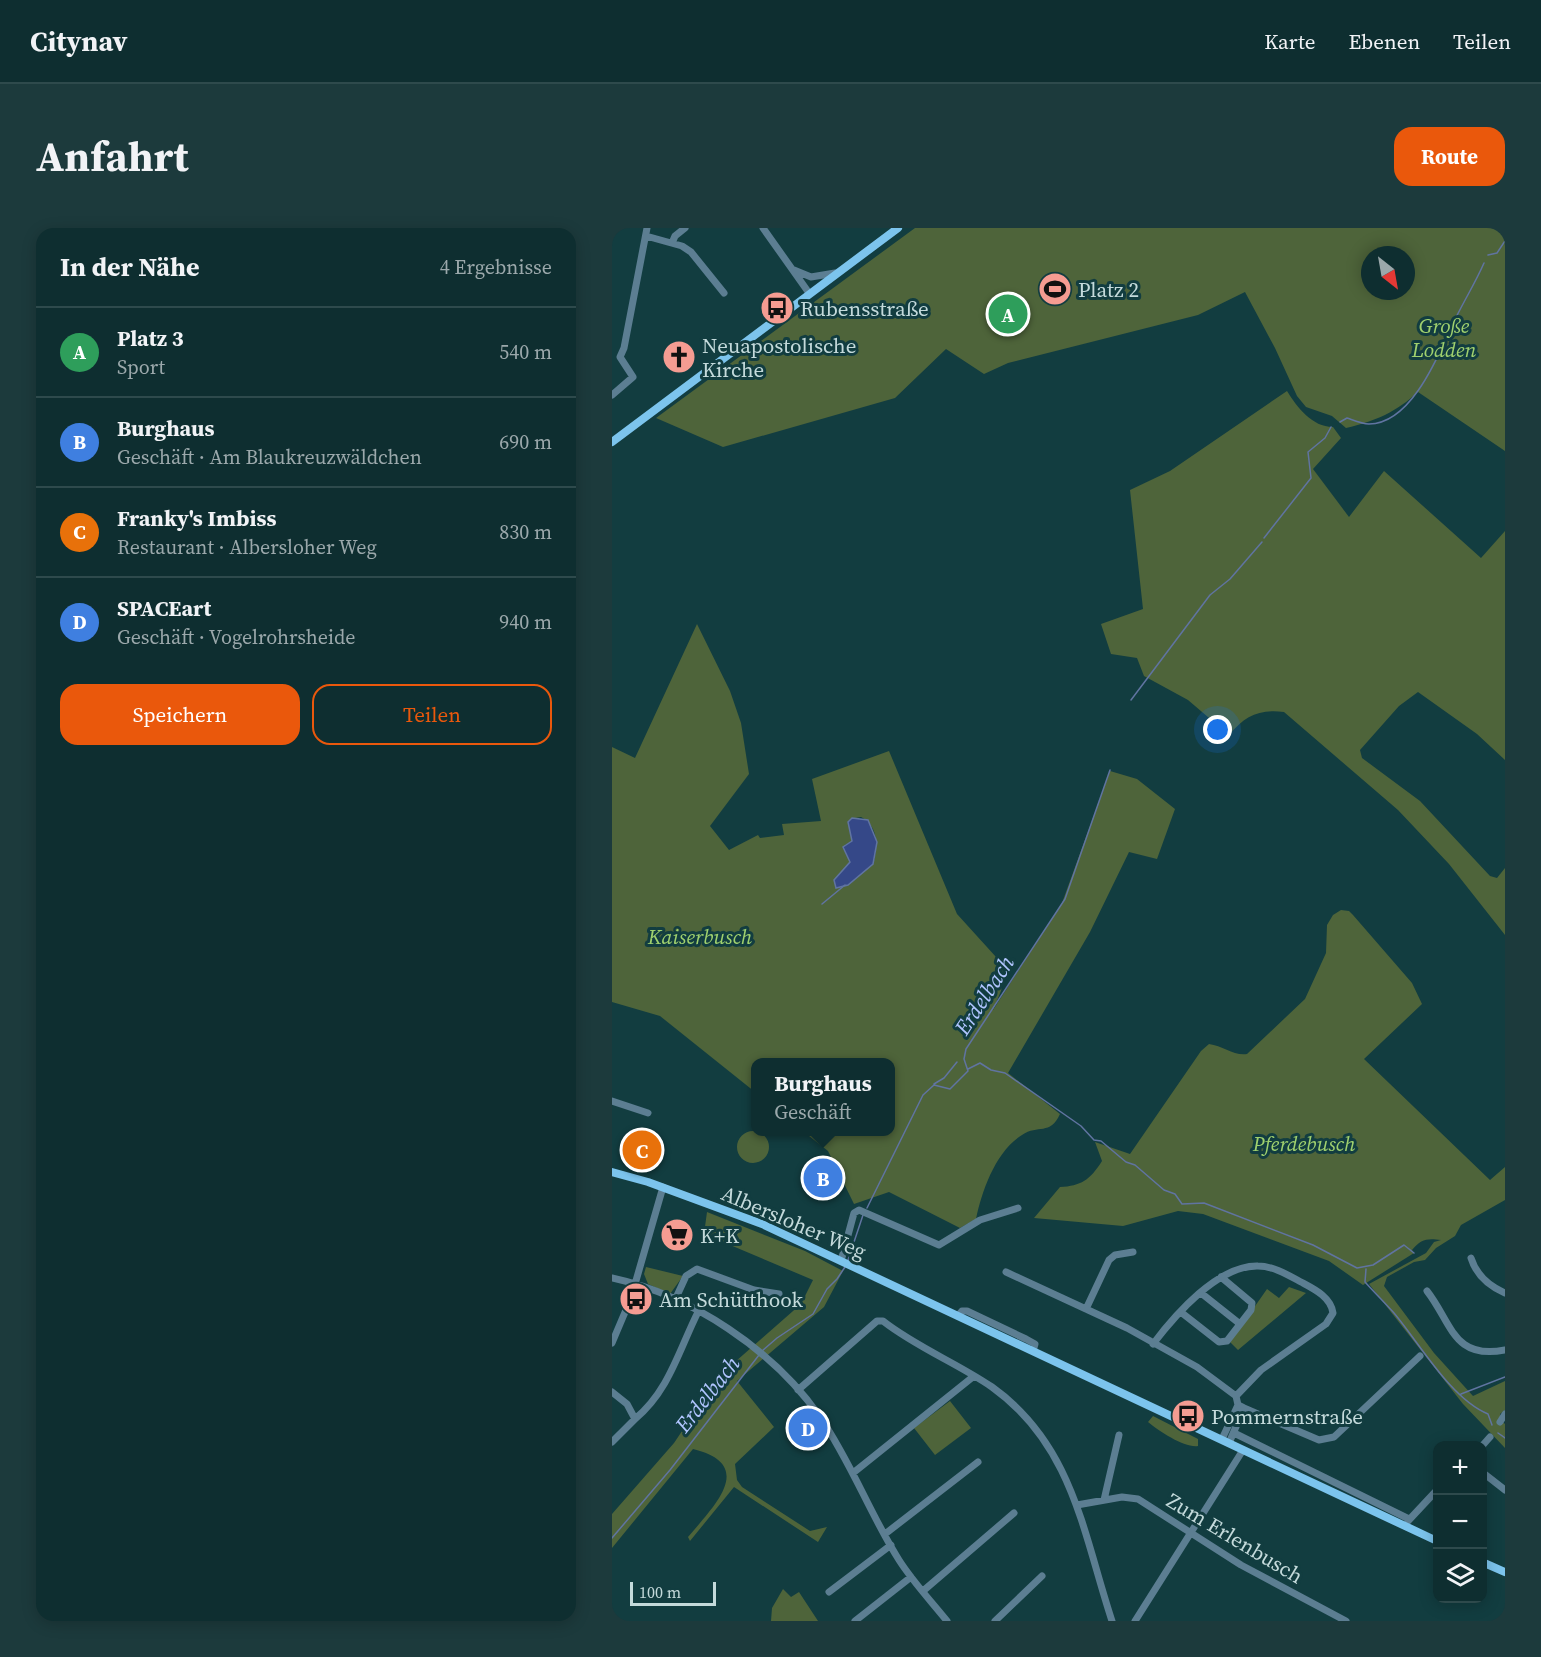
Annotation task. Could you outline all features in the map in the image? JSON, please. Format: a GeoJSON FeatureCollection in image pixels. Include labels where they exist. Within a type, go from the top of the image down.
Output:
{"type":"FeatureCollection","features":[{"type":"Feature","properties":{"kind":"main road"},"geometry":{"type":"LineString","coordinates":[[612,442],[898,228]]}},
{"type":"Feature","properties":{"kind":"main road","name":"Albersloher Weg"},"geometry":{"type":"LineString","coordinates":[[612,1172],[663,1187],[762,1224],[1243,1450],[1407,1522],[1433,1538]]}},
{"type":"Feature","properties":{"kind":"main road"},"geometry":{"type":"LineString","coordinates":[[1487,1564],[1505,1572]]}},
{"type":"Feature","properties":{"kind":"street"},"geometry":{"type":"LineString","coordinates":[[672,243],[675,236],[685,228]]}},
{"type":"Feature","properties":{"kind":"street"},"geometry":{"type":"LineString","coordinates":[[763,228],[809,293]]}},
{"type":"Feature","properties":{"kind":"street"},"geometry":{"type":"LineString","coordinates":[[612,395],[633,377],[616,357],[624,348],[647,232],[691,252],[724,293]]}},
{"type":"Feature","properties":{"kind":"street"},"geometry":{"type":"LineString","coordinates":[[794,270],[811,277],[836,273]]}},
{"type":"Feature","properties":{"kind":"street"},"geometry":{"type":"LineString","coordinates":[[612,1101],[648,1113]]}},
{"type":"Feature","properties":{"kind":"street"},"geometry":{"type":"LineString","coordinates":[[612,1343],[635,1284],[663,1187]]}},
{"type":"Feature","properties":{"kind":"street"},"geometry":{"type":"LineString","coordinates":[[844,1262],[854,1214],[859,1210],[939,1245],[980,1220],[1018,1208]]}},
{"type":"Feature","properties":{"kind":"street"},"geometry":{"type":"LineString","coordinates":[[1086,1309],[1109,1260],[1115,1255],[1133,1252]]}},
{"type":"Feature","properties":{"kind":"street"},"geometry":{"type":"LineString","coordinates":[[1471,1258],[1473,1266],[1492,1287],[1505,1293]]}},
{"type":"Feature","properties":{"kind":"street"},"geometry":{"type":"LineString","coordinates":[[1153,1344],[1201,1293],[1221,1277],[1247,1267],[1270,1268],[1320,1294],[1331,1304],[1333,1312],[1330,1320],[1320,1330],[1262,1370],[1236,1396]]}},
{"type":"Feature","properties":{"kind":"street"},"geometry":{"type":"LineString","coordinates":[[675,1300],[686,1276],[697,1269],[754,1290],[779,1294]]}},
{"type":"Feature","properties":{"kind":"street"},"geometry":{"type":"LineString","coordinates":[[1006,1272],[1086,1309],[1197,1367],[1236,1396],[1241,1407],[1234,1433],[1225,1441]]}},
{"type":"Feature","properties":{"kind":"street"},"geometry":{"type":"LineString","coordinates":[[1182,1313],[1222,1343],[1227,1341],[1252,1303],[1221,1277]]}},
{"type":"Feature","properties":{"kind":"street"},"geometry":{"type":"LineString","coordinates":[[612,1278],[635,1284],[698,1312],[755,1349],[798,1390],[819,1415],[911,1577],[947,1621]]}},
{"type":"Feature","properties":{"kind":"street"},"geometry":{"type":"LineString","coordinates":[[1426,1291],[1455,1338],[1477,1352],[1505,1350]]}},
{"type":"Feature","properties":{"kind":"street"},"geometry":{"type":"LineString","coordinates":[[1201,1293],[1240,1324]]}},
{"type":"Feature","properties":{"kind":"street"},"geometry":{"type":"LineString","coordinates":[[612,1442],[657,1397],[674,1369],[698,1312]]}},
{"type":"Feature","properties":{"kind":"street"},"geometry":{"type":"LineString","coordinates":[[798,1390],[877,1321],[883,1321],[974,1376],[1016,1407],[1044,1439],[1068,1479],[1112,1621]]}},
{"type":"Feature","properties":{"kind":"street"},"geometry":{"type":"LineString","coordinates":[[1241,1407],[1325,1441],[1334,1437],[1420,1356]]}},
{"type":"Feature","properties":{"kind":"street"},"geometry":{"type":"LineString","coordinates":[[854,1473],[974,1376]]}},
{"type":"Feature","properties":{"kind":"street"},"geometry":{"type":"LineString","coordinates":[[612,1392],[627,1404],[634,1419]]}},
{"type":"Feature","properties":{"kind":"street"},"geometry":{"type":"LineString","coordinates":[[1225,1441],[1241,1407]]}},
{"type":"Feature","properties":{"kind":"street"},"geometry":{"type":"LineString","coordinates":[[1500,1422],[1505,1414]]}},
{"type":"Feature","properties":{"kind":"street","name":"Albersloher Weg"},"geometry":{"type":"LineString","coordinates":[[1234,1433],[1407,1522]]}},
{"type":"Feature","properties":{"kind":"street"},"geometry":{"type":"LineString","coordinates":[[1104,1500],[1119,1435]]}},
{"type":"Feature","properties":{"kind":"street"},"geometry":{"type":"LineString","coordinates":[[1486,1441],[1490,1437]]}},
{"type":"Feature","properties":{"kind":"street"},"geometry":{"type":"LineString","coordinates":[[1135,1621],[1243,1450]]}},
{"type":"Feature","properties":{"kind":"street"},"geometry":{"type":"LineString","coordinates":[[885,1534],[978,1462]]}},
{"type":"Feature","properties":{"kind":"street"},"geometry":{"type":"LineString","coordinates":[[1487,1476],[1505,1490]]}},
{"type":"Feature","properties":{"kind":"street"},"geometry":{"type":"LineString","coordinates":[[1407,1522],[1433,1494]]}},
{"type":"Feature","properties":{"kind":"street","name":"Zum Erlenbusch"},"geometry":{"type":"LineString","coordinates":[[1077,1505],[1122,1497],[1138,1499],[1270,1581],[1346,1621]]}},
{"type":"Feature","properties":{"kind":"street"},"geometry":{"type":"LineString","coordinates":[[923,1591],[1014,1513]]}},
{"type":"Feature","properties":{"kind":"street"},"geometry":{"type":"LineString","coordinates":[[829,1592],[891,1545]]}},
{"type":"Feature","properties":{"kind":"street"},"geometry":{"type":"LineString","coordinates":[[995,1621],[1042,1576]]}},
{"type":"Feature","properties":{"kind":"street"},"geometry":{"type":"LineString","coordinates":[[855,1621],[911,1577]]}},
{"type":"Feature","properties":{"kind":"green space","name":"Große Lodden"},"geometry":{"type":"Polygon","coordinates":[[[915,228],[1495,228],[1505,233],[1505,451],[1418,392],[1385,415],[1346,428],[1332,416],[1306,407],[1297,396],[1245,292],[1198,315],[1008,363],[984,374],[946,349],[895,398],[723,447],[656,418],[915,228]]]}},
{"type":"Feature","properties":{"kind":"green space"},"geometry":{"type":"Polygon","coordinates":[[[1287,391],[1306,415],[1318,424],[1333,427],[1341,438],[1313,469],[1349,517],[1384,471],[1481,558],[1505,531],[1505,760],[1477,734],[1418,692],[1399,706],[1360,750],[1362,758],[1420,801],[1490,876],[1497,878],[1505,868],[1505,935],[1449,864],[1398,810],[1284,712],[1275,711],[1253,715],[1229,735],[1188,700],[1144,676],[1137,658],[1111,654],[1101,624],[1143,609],[1130,490],[1170,471],[1287,391]]]}},
{"type":"Feature","properties":{"kind":"green space","name":"Kaiserbusch"},"geometry":{"type":"Polygon","coordinates":[[[697,624],[730,691],[741,723],[749,774],[710,826],[729,850],[758,835],[760,838],[784,835],[782,824],[821,821],[812,779],[889,751],[957,914],[1006,968],[1001,991],[993,1010],[1062,903],[1110,771],[1137,779],[1175,809],[1157,859],[1129,852],[1090,932],[1008,1073],[1060,1114],[1052,1125],[1022,1135],[1005,1151],[986,1184],[976,1219],[960,1228],[889,1192],[854,1204],[828,1151],[809,1136],[895,1136],[895,1058],[751,1058],[751,1089],[660,1016],[612,1002],[612,747],[635,758],[697,624]],[[861,817],[850,819],[852,841],[845,845],[850,862],[834,880],[839,886],[853,881],[873,864],[876,838],[871,826],[861,817]]]}},
{"type":"Feature","properties":{"kind":"green space","name":"Pferdebusch"},"geometry":{"type":"Polygon","coordinates":[[[1341,910],[1349,911],[1353,915],[1412,983],[1422,1004],[1364,1059],[1490,1180],[1505,1167],[1505,1200],[1461,1225],[1455,1236],[1436,1248],[1425,1260],[1414,1262],[1387,1277],[1384,1286],[1434,1353],[1473,1396],[1505,1381],[1505,1410],[1500,1414],[1500,1419],[1505,1424],[1505,1448],[1463,1404],[1369,1284],[1426,1253],[1434,1242],[1441,1240],[1421,1241],[1412,1250],[1414,1253],[1363,1285],[1329,1261],[1203,1214],[1178,1211],[1123,1226],[1034,1218],[1060,1187],[1084,1181],[1093,1173],[1102,1161],[1095,1142],[1130,1154],[1201,1051],[1209,1044],[1238,1054],[1247,1054],[1305,999],[1326,953],[1327,925],[1333,915],[1341,910]]]}},
{"type":"Feature","properties":{"kind":"green space"},"geometry":{"type":"Polygon","coordinates":[[[751,1131],[751,1136],[764,1136],[768,1141],[768,1153],[759,1162],[747,1162],[738,1153],[738,1141],[747,1132],[751,1131]]]}},
{"type":"Feature","properties":{"kind":"green space"},"geometry":{"type":"Polygon","coordinates":[[[707,1212],[805,1251],[843,1271],[824,1307],[737,1381],[774,1427],[735,1464],[737,1480],[742,1487],[810,1531],[827,1527],[818,1542],[734,1487],[690,1541],[688,1537],[718,1500],[727,1476],[723,1465],[712,1456],[693,1449],[612,1548],[612,1514],[674,1443],[719,1376],[801,1304],[813,1280],[704,1234],[707,1212]]]}},
{"type":"Feature","properties":{"kind":"green space"},"geometry":{"type":"Polygon","coordinates":[[[646,1267],[683,1276],[670,1294],[648,1284],[644,1274],[646,1267]]]}},
{"type":"Feature","properties":{"kind":"green space"},"geometry":{"type":"Polygon","coordinates":[[[1289,1287],[1306,1293],[1238,1350],[1230,1342],[1267,1289],[1279,1298],[1289,1287]]]}},
{"type":"Feature","properties":{"kind":"green space"},"geometry":{"type":"Polygon","coordinates":[[[950,1401],[971,1428],[935,1455],[914,1428],[950,1401]]]}},
{"type":"Feature","properties":{"kind":"green space"},"geometry":{"type":"Polygon","coordinates":[[[1153,1416],[1198,1439],[1198,1446],[1180,1442],[1159,1430],[1148,1422],[1153,1416]]]}},
{"type":"Feature","properties":{"kind":"green space"},"geometry":{"type":"Polygon","coordinates":[[[783,1589],[791,1597],[799,1592],[818,1621],[771,1621],[772,1608],[783,1589]]]}},
{"type":"Feature","properties":{"kind":"water"},"geometry":{"type":"Polygon","coordinates":[[[852,818],[868,820],[877,842],[873,864],[848,885],[836,888],[834,880],[850,862],[843,847],[852,841],[848,822],[852,818]]]}},
{"type":"Feature","properties":{"kind":"waterway"},"geometry":{"type":"LineString","coordinates":[[1488,255],[1497,253],[1505,241]]}},
{"type":"Feature","properties":{"kind":"waterway","name":"Erdelbach"},"geometry":{"type":"LineString","coordinates":[[1340,422],[1347,418],[1366,424],[1384,421],[1409,402],[1438,357],[1484,263]]}},
{"type":"Feature","properties":{"kind":"waterway","name":"Erdelbach"},"geometry":{"type":"LineString","coordinates":[[1264,538],[1311,478],[1308,452],[1325,438],[1331,427]]}},
{"type":"Feature","properties":{"kind":"waterway","name":"Erdelbach"},"geometry":{"type":"LineString","coordinates":[[1131,700],[1210,595],[1230,579],[1262,542]]}},
{"type":"Feature","properties":{"kind":"waterway","name":"Erdelbach"},"geometry":{"type":"LineString","coordinates":[[867,1208],[923,1095],[934,1085],[950,1089],[968,1071],[964,1059],[966,1049],[1065,899],[1110,770]]}},
{"type":"Feature","properties":{"kind":"waterway"},"geometry":{"type":"LineString","coordinates":[[822,904],[845,885]]}},
{"type":"Feature","properties":{"kind":"waterway"},"geometry":{"type":"LineString","coordinates":[[934,1084],[944,1078],[957,1062]]}},
{"type":"Feature","properties":{"kind":"waterway"},"geometry":{"type":"LineString","coordinates":[[968,1069],[980,1063],[991,1070],[1005,1073],[1081,1126],[1094,1140],[1101,1141],[1126,1162],[1135,1165],[1164,1190],[1175,1194],[1182,1204],[1204,1203],[1313,1245],[1357,1268],[1373,1265],[1404,1245],[1414,1253]]}},
{"type":"Feature","properties":{"kind":"waterway","name":"Erdelbach"},"geometry":{"type":"LineString","coordinates":[[848,1260],[863,1215]]}},
{"type":"Feature","properties":{"kind":"waterway","name":"Erdelbach"},"geometry":{"type":"LineString","coordinates":[[762,1351],[813,1314],[827,1289],[845,1267]]}},
{"type":"Feature","properties":{"kind":"waterway"},"geometry":{"type":"LineString","coordinates":[[1366,1269],[1365,1282],[1394,1313],[1449,1384],[1474,1407],[1488,1414],[1492,1425]]}},
{"type":"Feature","properties":{"kind":"waterway","name":"Erdelbach"},"geometry":{"type":"LineString","coordinates":[[612,1538],[670,1470],[759,1355]]}},
{"type":"Feature","properties":{"kind":"waterway"},"geometry":{"type":"LineString","coordinates":[[1461,1394],[1505,1377]]}},
{"type":"Feature","properties":{"kind":"waterway"},"geometry":{"type":"LineString","coordinates":[[1498,1433],[1505,1438]]}},
{"type":"Feature","properties":{"kind":"place","name":"Platz 2"},"geometry":{"type":"Point","coordinates":[1055,289]}},
{"type":"Feature","properties":{"kind":"place","name":"Rubensstraße"},"geometry":{"type":"Point","coordinates":[777,308]}},
{"type":"Feature","properties":{"kind":"place","name":"Platz 3"},"geometry":{"type":"Point","coordinates":[1008,314]}},
{"type":"Feature","properties":{"kind":"place","name":"Neuapostolische Kirche"},"geometry":{"type":"Point","coordinates":[679,357]}},
{"type":"Feature","properties":{"kind":"place","name":"Franky's Imbiss"},"geometry":{"type":"Point","coordinates":[642,1150]}},
{"type":"Feature","properties":{"kind":"place","name":"Burghaus"},"geometry":{"type":"Point","coordinates":[823,1178]}},
{"type":"Feature","properties":{"kind":"place","name":"K+K"},"geometry":{"type":"Point","coordinates":[677,1235]}},
{"type":"Feature","properties":{"kind":"place","name":"Am Schütthook"},"geometry":{"type":"Point","coordinates":[636,1299]}},
{"type":"Feature","properties":{"kind":"place","name":"Pommernstraße"},"geometry":{"type":"Point","coordinates":[1188,1416]}},
{"type":"Feature","properties":{"kind":"place","name":"SPACEart"},"geometry":{"type":"Point","coordinates":[808,1428]}}]}
